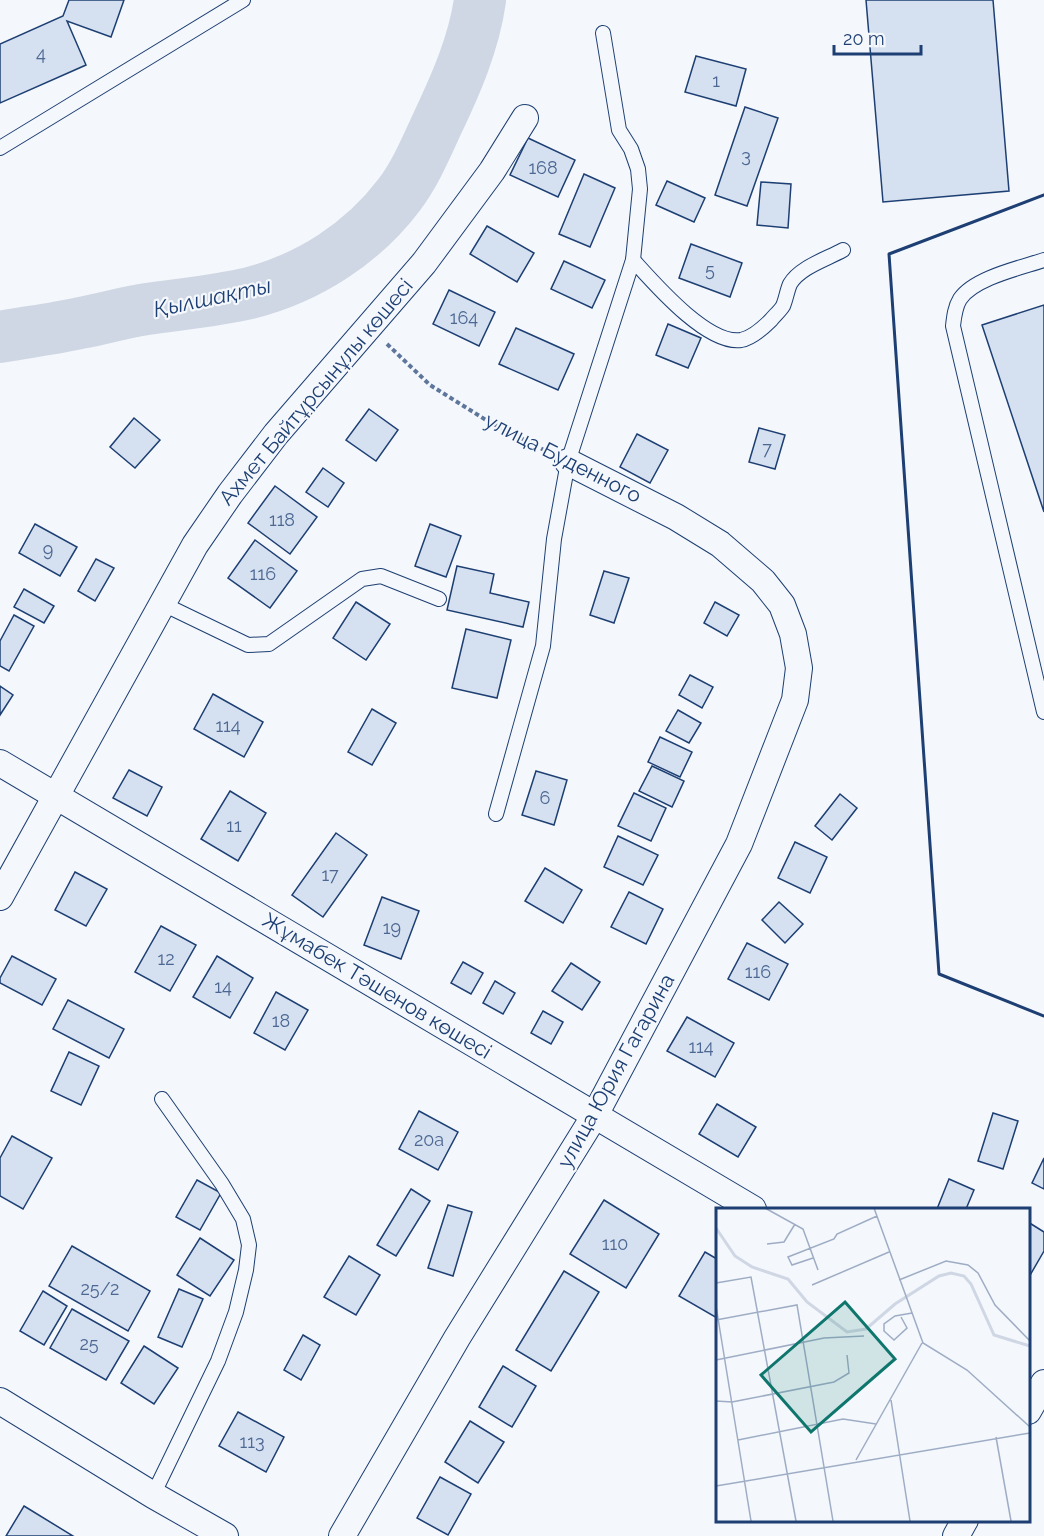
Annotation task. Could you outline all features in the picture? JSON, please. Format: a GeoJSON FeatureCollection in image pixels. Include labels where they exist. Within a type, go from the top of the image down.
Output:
{"type":"FeatureCollection","features":[{"type":"Feature","properties":{"kind":"street","name":"Ахмет Байтұрсынұлы көшесі"},"geometry":{"type":"LineString","coordinates":[[0,897],[195,545],[276,434],[424,263],[492,171],[525,118]]}},
{"type":"Feature","properties":{"kind":"street","name":"улица Буденного"},"geometry":{"type":"LineString","coordinates":[[568,462],[676,517],[720,544],[763,581]]}},
{"type":"Feature","properties":{"kind":"street","name":"улица Юрия Гагарина"},"geometry":{"type":"LineString","coordinates":[[342,1536],[457,1338],[595,1115],[740,844],[795,700],[799,668],[793,634],[782,605],[763,581]]}},
{"type":"Feature","properties":{"kind":"street","name":"Жұмабек Тәшенов көшесі"},"geometry":{"type":"LineString","coordinates":[[0,763],[751,1208]]}},
{"type":"Feature","properties":{"kind":"street"},"geometry":{"type":"LineString","coordinates":[[1029,1373],[1044,1382],[1029,1410]]}},
{"type":"Feature","properties":{"kind":"street"},"geometry":{"type":"LineString","coordinates":[[0,1401],[153,1495],[225,1536]]}},
{"type":"Feature","properties":{"kind":"street"},"geometry":{"type":"LineString","coordinates":[[956,1536],[964,1521]]}},
{"type":"Feature","properties":{"kind":"lane"},"geometry":{"type":"LineString","coordinates":[[0,148],[243,0]]}},
{"type":"Feature","properties":{"kind":"lane"},"geometry":{"type":"LineString","coordinates":[[496,814],[543,646],[554,539],[568,462],[633,260],[640,189],[638,169],[631,150],[619,130],[603,33]]}},
{"type":"Feature","properties":{"kind":"lane"},"geometry":{"type":"LineString","coordinates":[[633,260],[665,295],[695,322],[723,336],[739,340],[751,337],[783,306],[790,285],[796,277],[843,250]]}},
{"type":"Feature","properties":{"kind":"lane"},"geometry":{"type":"LineString","coordinates":[[1044,260],[978,283],[960,299],[953,326],[1044,712]]}},
{"type":"Feature","properties":{"kind":"lane"},"geometry":{"type":"LineString","coordinates":[[163,604],[248,645],[269,644],[362,579],[381,576],[439,599]]}},
{"type":"Feature","properties":{"kind":"lane"},"geometry":{"type":"LineString","coordinates":[[153,1495],[218,1361],[236,1312],[246,1270],[249,1245],[243,1219],[222,1184],[162,1099]]}},
{"type":"Feature","properties":{"kind":"path","name":"улица Буденного"},"geometry":{"type":"LineString","coordinates":[[369,327],[430,385],[486,420],[568,462]]}},
{"type":"Feature","properties":{"kind":"building"},"geometry":{"type":"Polygon","coordinates":[[[69,0],[124,0],[111,37],[67,21],[86,65],[0,103],[0,44],[63,16],[69,0]]]}},
{"type":"Feature","properties":{"kind":"building"},"geometry":{"type":"Polygon","coordinates":[[[866,0],[993,0],[1009,191],[883,202],[866,0]]]}},
{"type":"Feature","properties":{"kind":"building"},"geometry":{"type":"Polygon","coordinates":[[[696,56],[746,69],[736,106],[685,92],[696,56]]]}},
{"type":"Feature","properties":{"kind":"building"},"geometry":{"type":"Polygon","coordinates":[[[745,107],[778,118],[747,206],[715,195],[745,107]]]}},
{"type":"Feature","properties":{"kind":"building"},"geometry":{"type":"Polygon","coordinates":[[[528,138],[575,160],[558,197],[510,175],[528,138]]]}},
{"type":"Feature","properties":{"kind":"building"},"geometry":{"type":"Polygon","coordinates":[[[584,174],[615,188],[590,247],[559,234],[584,174]]]}},
{"type":"Feature","properties":{"kind":"building"},"geometry":{"type":"Polygon","coordinates":[[[667,181],[705,198],[694,222],[656,205],[667,181]]]}},
{"type":"Feature","properties":{"kind":"building"},"geometry":{"type":"Polygon","coordinates":[[[761,182],[791,184],[788,228],[757,225],[761,182]]]}},
{"type":"Feature","properties":{"kind":"building"},"geometry":{"type":"Polygon","coordinates":[[[487,226],[534,253],[517,282],[470,254],[487,226]]]}},
{"type":"Feature","properties":{"kind":"building"},"geometry":{"type":"Polygon","coordinates":[[[691,244],[742,263],[730,297],[679,278],[691,244]]]}},
{"type":"Feature","properties":{"kind":"building"},"geometry":{"type":"Polygon","coordinates":[[[564,261],[605,280],[592,308],[551,289],[564,261]]]}},
{"type":"Feature","properties":{"kind":"building"},"geometry":{"type":"Polygon","coordinates":[[[449,290],[495,312],[479,346],[433,324],[449,290]]]}},
{"type":"Feature","properties":{"kind":"building"},"geometry":{"type":"Polygon","coordinates":[[[1044,305],[1044,512],[982,325],[1044,305]]]}},
{"type":"Feature","properties":{"kind":"building"},"geometry":{"type":"Polygon","coordinates":[[[668,324],[701,338],[688,368],[656,355],[668,324]]]}},
{"type":"Feature","properties":{"kind":"building"},"geometry":{"type":"Polygon","coordinates":[[[516,328],[574,354],[558,390],[499,364],[516,328]]]}},
{"type":"Feature","properties":{"kind":"building"},"geometry":{"type":"Polygon","coordinates":[[[369,409],[398,430],[376,461],[346,440],[369,409]]]}},
{"type":"Feature","properties":{"kind":"building"},"geometry":{"type":"Polygon","coordinates":[[[134,418],[160,440],[135,468],[110,447],[134,418]]]}},
{"type":"Feature","properties":{"kind":"building"},"geometry":{"type":"Polygon","coordinates":[[[759,428],[785,435],[775,469],[749,462],[759,428]]]}},
{"type":"Feature","properties":{"kind":"building"},"geometry":{"type":"Polygon","coordinates":[[[637,434],[668,450],[650,483],[620,467],[637,434]]]}},
{"type":"Feature","properties":{"kind":"building"},"geometry":{"type":"Polygon","coordinates":[[[323,468],[344,483],[328,507],[306,492],[323,468]]]}},
{"type":"Feature","properties":{"kind":"building"},"geometry":{"type":"Polygon","coordinates":[[[275,486],[317,517],[290,554],[248,523],[275,486]]]}},
{"type":"Feature","properties":{"kind":"building"},"geometry":{"type":"Polygon","coordinates":[[[35,524],[77,547],[60,576],[19,553],[35,524]]]}},
{"type":"Feature","properties":{"kind":"building"},"geometry":{"type":"Polygon","coordinates":[[[430,524],[461,536],[446,577],[415,566],[430,524]]]}},
{"type":"Feature","properties":{"kind":"building"},"geometry":{"type":"Polygon","coordinates":[[[255,540],[297,571],[270,608],[228,578],[255,540]]]}},
{"type":"Feature","properties":{"kind":"building"},"geometry":{"type":"Polygon","coordinates":[[[96,559],[114,568],[95,601],[78,591],[96,559]]]}},
{"type":"Feature","properties":{"kind":"building"},"geometry":{"type":"Polygon","coordinates":[[[457,566],[494,574],[490,593],[529,602],[523,627],[447,610],[457,566]]]}},
{"type":"Feature","properties":{"kind":"building"},"geometry":{"type":"Polygon","coordinates":[[[604,571],[629,578],[614,623],[590,615],[604,571]]]}},
{"type":"Feature","properties":{"kind":"building"},"geometry":{"type":"Polygon","coordinates":[[[24,589],[54,606],[44,623],[14,607],[24,589]]]}},
{"type":"Feature","properties":{"kind":"building"},"geometry":{"type":"Polygon","coordinates":[[[356,602],[390,624],[366,660],[333,638],[356,602]]]}},
{"type":"Feature","properties":{"kind":"building"},"geometry":{"type":"Polygon","coordinates":[[[715,602],[739,615],[727,636],[704,623],[715,602]]]}},
{"type":"Feature","properties":{"kind":"building"},"geometry":{"type":"Polygon","coordinates":[[[14,615],[34,626],[9,671],[0,666],[0,641],[14,615]]]}},
{"type":"Feature","properties":{"kind":"building"},"geometry":{"type":"Polygon","coordinates":[[[466,629],[511,640],[497,698],[452,688],[466,629]]]}},
{"type":"Feature","properties":{"kind":"building"},"geometry":{"type":"Polygon","coordinates":[[[690,675],[713,687],[702,708],[679,695],[690,675]]]}},
{"type":"Feature","properties":{"kind":"building"},"geometry":{"type":"Polygon","coordinates":[[[0,686],[13,695],[0,715],[0,686]]]}},
{"type":"Feature","properties":{"kind":"building"},"geometry":{"type":"Polygon","coordinates":[[[213,694],[263,722],[244,757],[194,729],[213,694]]]}},
{"type":"Feature","properties":{"kind":"building"},"geometry":{"type":"Polygon","coordinates":[[[372,709],[396,723],[372,765],[348,752],[372,709]]]}},
{"type":"Feature","properties":{"kind":"building"},"geometry":{"type":"Polygon","coordinates":[[[678,710],[701,723],[689,743],[666,731],[678,710]]]}},
{"type":"Feature","properties":{"kind":"building"},"geometry":{"type":"Polygon","coordinates":[[[660,737],[692,752],[680,777],[648,762],[660,737]]]}},
{"type":"Feature","properties":{"kind":"building"},"geometry":{"type":"Polygon","coordinates":[[[652,766],[684,781],[672,807],[639,791],[652,766]]]}},
{"type":"Feature","properties":{"kind":"building"},"geometry":{"type":"Polygon","coordinates":[[[129,770],[162,787],[147,816],[113,798],[129,770]]]}},
{"type":"Feature","properties":{"kind":"building"},"geometry":{"type":"Polygon","coordinates":[[[536,771],[567,780],[554,825],[522,815],[536,771]]]}},
{"type":"Feature","properties":{"kind":"building"},"geometry":{"type":"Polygon","coordinates":[[[230,791],[266,813],[238,861],[201,839],[230,791]]]}},
{"type":"Feature","properties":{"kind":"building"},"geometry":{"type":"Polygon","coordinates":[[[634,793],[666,808],[651,841],[618,826],[634,793]]]}},
{"type":"Feature","properties":{"kind":"building"},"geometry":{"type":"Polygon","coordinates":[[[840,794],[857,808],[832,840],[815,826],[840,794]]]}},
{"type":"Feature","properties":{"kind":"building"},"geometry":{"type":"Polygon","coordinates":[[[336,833],[367,855],[323,917],[292,895],[336,833]]]}},
{"type":"Feature","properties":{"kind":"building"},"geometry":{"type":"Polygon","coordinates":[[[618,836],[658,855],[643,885],[604,867],[618,836]]]}},
{"type":"Feature","properties":{"kind":"building"},"geometry":{"type":"Polygon","coordinates":[[[795,842],[827,857],[810,893],[778,878],[795,842]]]}},
{"type":"Feature","properties":{"kind":"building"},"geometry":{"type":"Polygon","coordinates":[[[545,868],[582,890],[563,923],[525,901],[545,868]]]}},
{"type":"Feature","properties":{"kind":"building"},"geometry":{"type":"Polygon","coordinates":[[[75,872],[107,889],[86,926],[55,910],[75,872]]]}},
{"type":"Feature","properties":{"kind":"building"},"geometry":{"type":"Polygon","coordinates":[[[629,892],[663,909],[646,944],[611,927],[629,892]]]}},
{"type":"Feature","properties":{"kind":"building"},"geometry":{"type":"Polygon","coordinates":[[[382,897],[419,911],[401,959],[364,945],[382,897]]]}},
{"type":"Feature","properties":{"kind":"building"},"geometry":{"type":"Polygon","coordinates":[[[779,902],[803,924],[785,943],[762,920],[779,902]]]}},
{"type":"Feature","properties":{"kind":"building"},"geometry":{"type":"Polygon","coordinates":[[[161,926],[196,945],[170,991],[135,972],[161,926]]]}},
{"type":"Feature","properties":{"kind":"building"},"geometry":{"type":"Polygon","coordinates":[[[747,943],[788,964],[769,1000],[728,979],[747,943]]]}},
{"type":"Feature","properties":{"kind":"building"},"geometry":{"type":"Polygon","coordinates":[[[12,956],[56,979],[42,1005],[0,983],[0,978],[12,956]]]}},
{"type":"Feature","properties":{"kind":"building"},"geometry":{"type":"Polygon","coordinates":[[[217,956],[253,978],[230,1018],[193,997],[217,956]]]}},
{"type":"Feature","properties":{"kind":"building"},"geometry":{"type":"Polygon","coordinates":[[[463,962],[483,973],[471,994],[451,983],[463,962]]]}},
{"type":"Feature","properties":{"kind":"building"},"geometry":{"type":"Polygon","coordinates":[[[571,963],[600,982],[582,1010],[552,991],[571,963]]]}},
{"type":"Feature","properties":{"kind":"building"},"geometry":{"type":"Polygon","coordinates":[[[495,981],[515,993],[503,1014],[483,1003],[495,981]]]}},
{"type":"Feature","properties":{"kind":"building"},"geometry":{"type":"Polygon","coordinates":[[[276,992],[308,1010],[285,1050],[254,1033],[276,992]]]}},
{"type":"Feature","properties":{"kind":"building"},"geometry":{"type":"Polygon","coordinates":[[[68,1000],[124,1029],[109,1058],[53,1029],[68,1000]]]}},
{"type":"Feature","properties":{"kind":"building"},"geometry":{"type":"Polygon","coordinates":[[[543,1011],[563,1022],[551,1044],[531,1033],[543,1011]]]}},
{"type":"Feature","properties":{"kind":"building"},"geometry":{"type":"Polygon","coordinates":[[[687,1017],[734,1043],[715,1077],[667,1051],[687,1017]]]}},
{"type":"Feature","properties":{"kind":"building"},"geometry":{"type":"Polygon","coordinates":[[[69,1052],[99,1066],[81,1105],[51,1091],[69,1052]]]}},
{"type":"Feature","properties":{"kind":"building"},"geometry":{"type":"Polygon","coordinates":[[[717,1104],[756,1127],[738,1157],[699,1134],[717,1104]]]}},
{"type":"Feature","properties":{"kind":"building"},"geometry":{"type":"Polygon","coordinates":[[[419,1111],[458,1132],[438,1170],[399,1149],[419,1111]]]}},
{"type":"Feature","properties":{"kind":"building"},"geometry":{"type":"Polygon","coordinates":[[[993,1113],[1018,1121],[1003,1169],[978,1161],[993,1113]]]}},
{"type":"Feature","properties":{"kind":"building"},"geometry":{"type":"Polygon","coordinates":[[[12,1136],[52,1158],[23,1209],[0,1196],[0,1158],[12,1136]]]}},
{"type":"Feature","properties":{"kind":"building"},"geometry":{"type":"Polygon","coordinates":[[[1044,1158],[1044,1189],[1032,1183],[1044,1158]]]}},
{"type":"Feature","properties":{"kind":"building"},"geometry":{"type":"Polygon","coordinates":[[[949,1179],[974,1190],[966,1208],[937,1208],[949,1179]]]}},
{"type":"Feature","properties":{"kind":"building"},"geometry":{"type":"Polygon","coordinates":[[[197,1180],[221,1193],[200,1230],[176,1217],[197,1180]]]}},
{"type":"Feature","properties":{"kind":"building"},"geometry":{"type":"Polygon","coordinates":[[[411,1189],[430,1201],[396,1256],[377,1245],[411,1189]]]}},
{"type":"Feature","properties":{"kind":"building"},"geometry":{"type":"Polygon","coordinates":[[[604,1200],[659,1234],[626,1288],[570,1254],[604,1200]]]}},
{"type":"Feature","properties":{"kind":"building"},"geometry":{"type":"Polygon","coordinates":[[[448,1205],[472,1212],[453,1276],[428,1268],[448,1205]]]}},
{"type":"Feature","properties":{"kind":"building"},"geometry":{"type":"Polygon","coordinates":[[[1029,1223],[1044,1232],[1044,1251],[1029,1277],[1029,1223]]]}},
{"type":"Feature","properties":{"kind":"building"},"geometry":{"type":"Polygon","coordinates":[[[200,1238],[234,1260],[210,1296],[177,1275],[200,1238]]]}},
{"type":"Feature","properties":{"kind":"building"},"geometry":{"type":"Polygon","coordinates":[[[72,1246],[150,1291],[128,1331],[49,1286],[72,1246]]]}},
{"type":"Feature","properties":{"kind":"building"},"geometry":{"type":"Polygon","coordinates":[[[705,1252],[716,1258],[716,1317],[679,1296],[705,1252]]]}},
{"type":"Feature","properties":{"kind":"building"},"geometry":{"type":"Polygon","coordinates":[[[349,1256],[380,1275],[356,1315],[324,1297],[349,1256]]]}},
{"type":"Feature","properties":{"kind":"building"},"geometry":{"type":"Polygon","coordinates":[[[564,1271],[599,1292],[551,1371],[516,1350],[564,1271]]]}},
{"type":"Feature","properties":{"kind":"building"},"geometry":{"type":"Polygon","coordinates":[[[179,1289],[203,1299],[182,1347],[158,1337],[179,1289]]]}},
{"type":"Feature","properties":{"kind":"building"},"geometry":{"type":"Polygon","coordinates":[[[43,1291],[67,1306],[44,1345],[20,1331],[43,1291]]]}},
{"type":"Feature","properties":{"kind":"building"},"geometry":{"type":"Polygon","coordinates":[[[72,1309],[129,1341],[106,1380],[50,1348],[72,1309]]]}},
{"type":"Feature","properties":{"kind":"building"},"geometry":{"type":"Polygon","coordinates":[[[303,1335],[320,1345],[301,1380],[284,1370],[303,1335]]]}},
{"type":"Feature","properties":{"kind":"building"},"geometry":{"type":"Polygon","coordinates":[[[144,1346],[178,1368],[154,1404],[121,1383],[144,1346]]]}},
{"type":"Feature","properties":{"kind":"building"},"geometry":{"type":"Polygon","coordinates":[[[503,1366],[536,1386],[512,1427],[479,1407],[503,1366]]]}},
{"type":"Feature","properties":{"kind":"building"},"geometry":{"type":"Polygon","coordinates":[[[238,1412],[284,1437],[266,1472],[219,1446],[238,1412]]]}},
{"type":"Feature","properties":{"kind":"building"},"geometry":{"type":"Polygon","coordinates":[[[470,1421],[504,1442],[478,1483],[445,1462],[470,1421]]]}},
{"type":"Feature","properties":{"kind":"building"},"geometry":{"type":"Polygon","coordinates":[[[440,1477],[471,1494],[448,1535],[417,1518],[440,1477]]]}},
{"type":"Feature","properties":{"kind":"building"},"geometry":{"type":"Polygon","coordinates":[[[24,1506],[73,1536],[6,1536],[24,1506]]]}},
{"type":"Feature","properties":{"kind":"waterway","name":"Қылшақты"},"geometry":{"type":"LineString","coordinates":[[0,337],[139,310],[250,293],[293,278],[351,244],[384,213],[410,178],[457,79],[469,48],[480,0]]}},
{"type":"Feature","properties":{"kind":"wall"},"geometry":{"type":"LineString","coordinates":[[1044,195],[889,254],[939,974],[1044,1016]]}}]}
